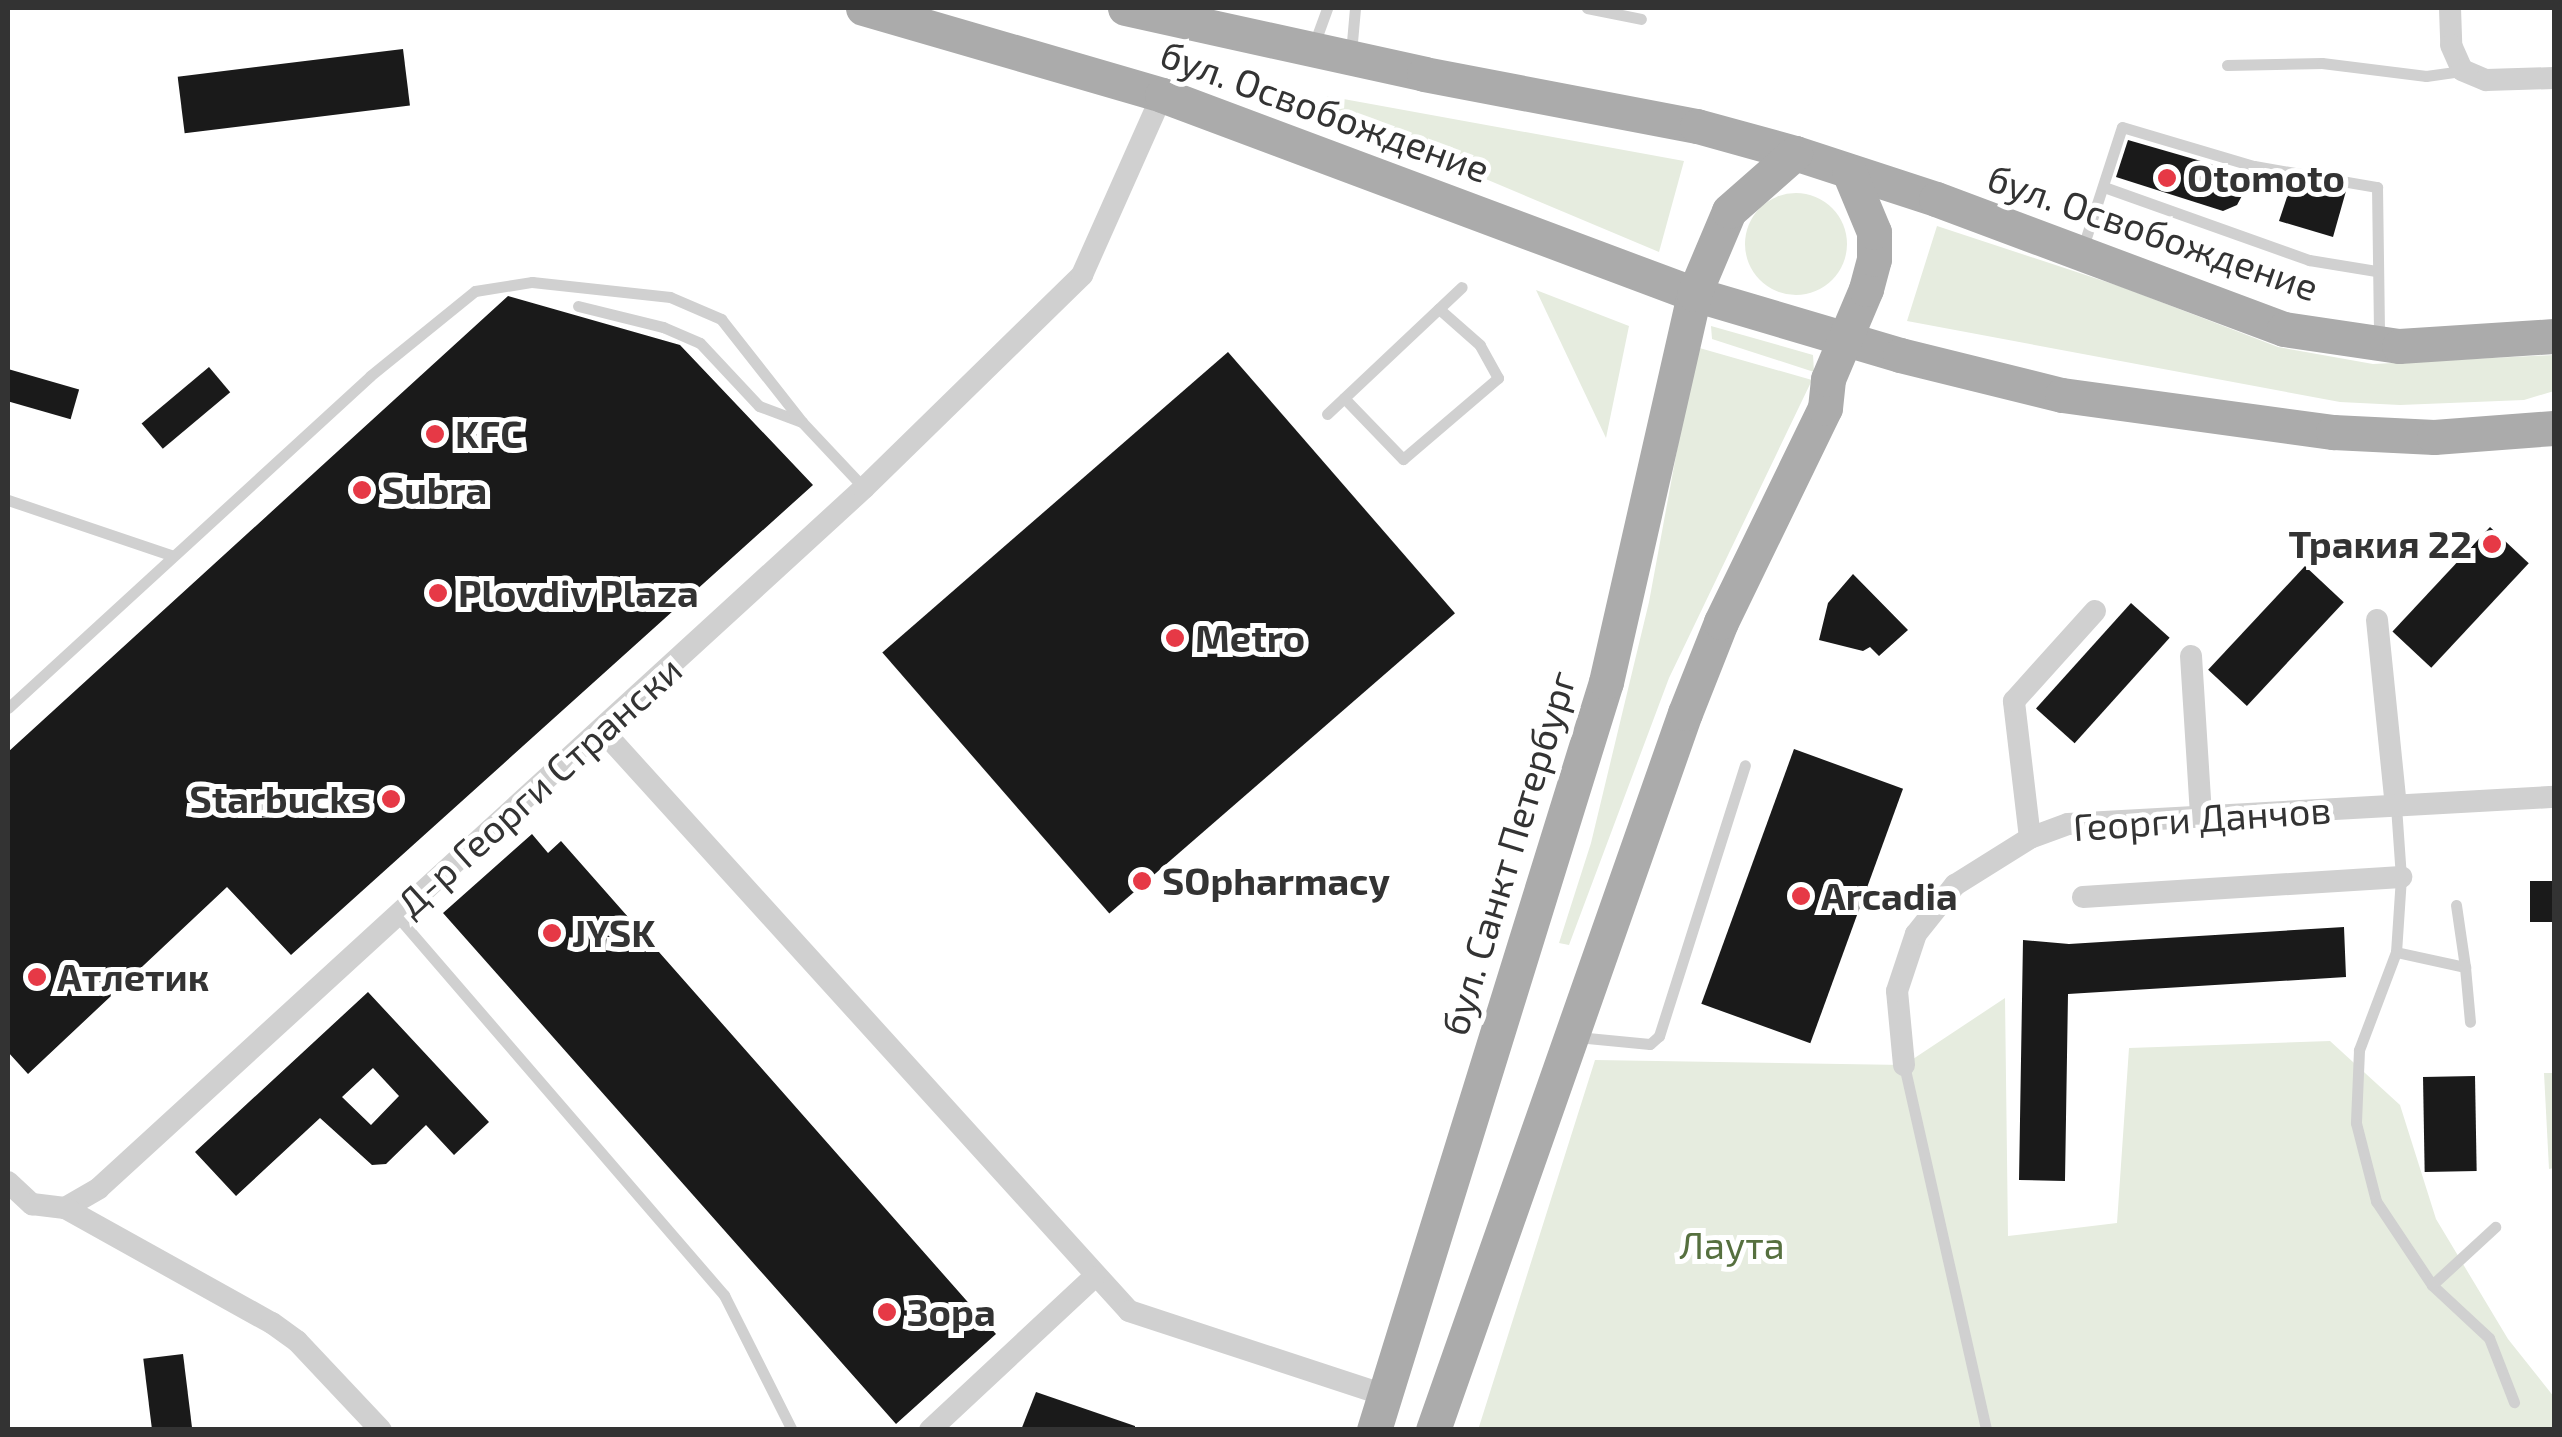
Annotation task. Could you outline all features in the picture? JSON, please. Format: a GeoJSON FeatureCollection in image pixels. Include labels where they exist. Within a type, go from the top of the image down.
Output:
{"type":"FeatureCollection","features":[{"type":"Feature","properties":{"kind":"main road","name":"бул. Освобождение"},"geometry":{"type":"LineString","coordinates":[[863,8],[1162,95],[1694,294],[1847,338]]}},
{"type":"Feature","properties":{"kind":"main road","name":"бул. Освобождение"},"geometry":{"type":"LineString","coordinates":[[1125,8],[1185,14],[1351,58],[1697,126],[1795,152],[1936,199],[2284,329],[2399,346],[2554,336]]}},
{"type":"Feature","properties":{"kind":"main road","name":"бул. Санкт Петербург"},"geometry":{"type":"LineString","coordinates":[[1374,1430],[1606,682],[1694,294],[1729,211],[1795,152]]}},
{"type":"Feature","properties":{"kind":"main road"},"geometry":{"type":"LineString","coordinates":[[1433,1430],[1568,1036],[1714,640],[1825,408],[1828,379],[1847,338],[1874,259],[1874,232],[1850,172]]}},
{"type":"Feature","properties":{"kind":"main road"},"geometry":{"type":"LineString","coordinates":[[1847,338],[2062,395],[2333,432],[2434,437],[2554,428]]}},
{"type":"Feature","properties":{"kind":"street"},"geometry":{"type":"LineString","coordinates":[[2450,8],[2451,45],[2462,70],[2486,80],[2554,78]]}},
{"type":"Feature","properties":{"kind":"street","name":"Д-р Георги Странски"},"geometry":{"type":"LineString","coordinates":[[65,1208],[98,1188],[602,730],[864,488],[1082,275],[1162,95]]}},
{"type":"Feature","properties":{"kind":"street"},"geometry":{"type":"LineString","coordinates":[[2030,838],[2014,702],[2095,610]]}},
{"type":"Feature","properties":{"kind":"street"},"geometry":{"type":"LineString","coordinates":[[2377,620],[2396,806]]}},
{"type":"Feature","properties":{"kind":"street"},"geometry":{"type":"LineString","coordinates":[[2191,656],[2201,815]]}},
{"type":"Feature","properties":{"kind":"street"},"geometry":{"type":"LineString","coordinates":[[602,730],[1094,1277],[1129,1311],[1386,1395]]}},
{"type":"Feature","properties":{"kind":"street","name":"Георги Данчов"},"geometry":{"type":"LineString","coordinates":[[1904,1065],[1897,991],[1916,934],[1954,885],[2030,838],[2068,824],[2554,797]]}},
{"type":"Feature","properties":{"kind":"street"},"geometry":{"type":"LineString","coordinates":[[2083,898],[2400,877]]}},
{"type":"Feature","properties":{"kind":"street"},"geometry":{"type":"LineString","coordinates":[[8,1182],[32,1204],[65,1208],[272,1323],[297,1341],[381,1430]]}},
{"type":"Feature","properties":{"kind":"street"},"geometry":{"type":"LineString","coordinates":[[930,1430],[1094,1277]]}},
{"type":"Feature","properties":{"kind":"lane"},"geometry":{"type":"LineString","coordinates":[[1304,46],[1317,36],[1327,8]]}},
{"type":"Feature","properties":{"kind":"lane"},"geometry":{"type":"LineString","coordinates":[[1351,58],[1350,32],[1355,8]]}},
{"type":"Feature","properties":{"kind":"lane"},"geometry":{"type":"LineString","coordinates":[[1587,8],[1641,18]]}},
{"type":"Feature","properties":{"kind":"lane"},"geometry":{"type":"LineString","coordinates":[[2227,64],[2322,63],[2426,76],[2462,70]]}},
{"type":"Feature","properties":{"kind":"lane"},"geometry":{"type":"LineString","coordinates":[[2080,254],[2122,127],[2254,166],[2377,186],[2379,342]]}},
{"type":"Feature","properties":{"kind":"lane"},"geometry":{"type":"LineString","coordinates":[[2104,187],[2308,260],[2376,272]]}},
{"type":"Feature","properties":{"kind":"lane"},"geometry":{"type":"LineString","coordinates":[[8,708],[370,376],[476,291],[532,282],[670,297],[721,319],[802,422],[864,488]]}},
{"type":"Feature","properties":{"kind":"lane"},"geometry":{"type":"LineString","coordinates":[[1327,414],[1462,287]]}},
{"type":"Feature","properties":{"kind":"lane"},"geometry":{"type":"LineString","coordinates":[[578,306],[663,326],[700,343],[759,406],[802,422]]}},
{"type":"Feature","properties":{"kind":"lane"},"geometry":{"type":"LineString","coordinates":[[1344,398],[1403,459],[1498,378],[1480,344],[1439,308]]}},
{"type":"Feature","properties":{"kind":"lane"},"geometry":{"type":"LineString","coordinates":[[8,500],[173,556]]}},
{"type":"Feature","properties":{"kind":"lane"},"geometry":{"type":"LineString","coordinates":[[1568,1036],[1650,1044],[1659,1036],[1745,765]]}},
{"type":"Feature","properties":{"kind":"lane"},"geometry":{"type":"LineString","coordinates":[[2396,806],[2400,877],[2396,952],[2359,1050],[2356,1123],[2376,1201],[2432,1285],[2489,1338],[2514,1402]]}},
{"type":"Feature","properties":{"kind":"lane"},"geometry":{"type":"LineString","coordinates":[[2456,905],[2470,1022]]}},
{"type":"Feature","properties":{"kind":"lane"},"geometry":{"type":"LineString","coordinates":[[396,916],[724,1294],[792,1430]]}},
{"type":"Feature","properties":{"kind":"lane"},"geometry":{"type":"LineString","coordinates":[[2396,952],[2465,967]]}},
{"type":"Feature","properties":{"kind":"lane","name":"Георги Данчов"},"geometry":{"type":"LineString","coordinates":[[1904,1065],[1986,1430]]}},
{"type":"Feature","properties":{"kind":"lane"},"geometry":{"type":"LineString","coordinates":[[2432,1285],[2495,1227]]}},
{"type":"Feature","properties":{"kind":"green space"},"geometry":{"type":"Polygon","coordinates":[[[1327,96],[1684,161],[1659,252],[1324,111],[1327,96]]]}},
{"type":"Feature","properties":{"kind":"green space"},"geometry":{"type":"Polygon","coordinates":[[[1796,193],[1815,197],[1832,208],[1843,225],[1847,244],[1843,263],[1832,280],[1815,291],[1796,295],[1777,291],[1760,280],[1749,263],[1745,244],[1749,225],[1760,208],[1777,197],[1796,193]]]}},
{"type":"Feature","properties":{"kind":"green space"},"geometry":{"type":"Polygon","coordinates":[[[1937,226],[2122,287],[2278,347],[2373,364],[2554,355],[2554,391],[2524,400],[2400,405],[2340,402],[1907,321],[1937,226]]]}},
{"type":"Feature","properties":{"kind":"green space"},"geometry":{"type":"Polygon","coordinates":[[[1536,290],[1629,326],[1606,438],[1536,290]]]}},
{"type":"Feature","properties":{"kind":"green space"},"geometry":{"type":"Polygon","coordinates":[[[1711,326],[1813,355],[1814,372],[1712,339],[1711,326]]]}},
{"type":"Feature","properties":{"kind":"green space"},"geometry":{"type":"Polygon","coordinates":[[[1696,347],[1812,380],[1669,678],[1569,945],[1559,943],[1591,843],[1649,602],[1696,347]]]}},
{"type":"Feature","properties":{"kind":"green space","name":"Лаута"},"geometry":{"type":"Polygon","coordinates":[[[2005,998],[2008,1236],[2117,1223],[2129,1048],[2330,1041],[2400,1105],[2436,1219],[2508,1339],[2554,1397],[2554,1430],[1478,1430],[1595,1060],[1904,1065],[2005,998]]]}},
{"type":"Feature","properties":{"kind":"green space"},"geometry":{"type":"Polygon","coordinates":[[[2544,1073],[2554,1073],[2554,1168],[2549,1169],[2544,1073]]]}},
{"type":"Feature","properties":{"kind":"building"},"geometry":{"type":"Polygon","coordinates":[[[403,49],[410,106],[185,133],[178,77],[403,49]]]}},
{"type":"Feature","properties":{"kind":"building"},"geometry":{"type":"Polygon","coordinates":[[[2128,140],[2232,170],[2241,178],[2244,192],[2237,205],[2223,211],[2116,177],[2128,140]]]}},
{"type":"Feature","properties":{"kind":"building"},"geometry":{"type":"Polygon","coordinates":[[[2292,182],[2346,191],[2333,237],[2279,221],[2292,182]]]}},
{"type":"Feature","properties":{"kind":"building","name":"Plovdiv Plaza"},"geometry":{"type":"Polygon","coordinates":[[[508,296],[680,345],[813,485],[291,955],[227,887],[28,1074],[8,1052],[8,752],[508,296]]]}},
{"type":"Feature","properties":{"kind":"building","name":"Metro"},"geometry":{"type":"Polygon","coordinates":[[[1228,352],[1455,613],[1109,914],[882,652],[1228,352]]]}},
{"type":"Feature","properties":{"kind":"building"},"geometry":{"type":"Polygon","coordinates":[[[209,367],[230,392],[163,449],[142,424],[209,367]]]}},
{"type":"Feature","properties":{"kind":"building"},"geometry":{"type":"Polygon","coordinates":[[[8,369],[79,389],[71,419],[8,401],[8,369]]]}},
{"type":"Feature","properties":{"kind":"building"},"geometry":{"type":"Polygon","coordinates":[[[2490,527],[2529,563],[2431,668],[2392,632],[2490,527]]]}},
{"type":"Feature","properties":{"kind":"building"},"geometry":{"type":"Polygon","coordinates":[[[2305,566],[2344,602],[2247,706],[2208,670],[2305,566]]]}},
{"type":"Feature","properties":{"kind":"building"},"geometry":{"type":"Polygon","coordinates":[[[1853,574],[1908,630],[1879,656],[1870,647],[1863,651],[1819,640],[1828,603],[1853,574]]]}},
{"type":"Feature","properties":{"kind":"building"},"geometry":{"type":"Polygon","coordinates":[[[2131,603],[2170,638],[2075,743],[2036,709],[2131,603]]]}},
{"type":"Feature","properties":{"kind":"building","name":"Arcadia"},"geometry":{"type":"Polygon","coordinates":[[[1794,749],[1903,789],[1810,1043],[1701,1004],[1794,749]]]}},
{"type":"Feature","properties":{"kind":"building"},"geometry":{"type":"Polygon","coordinates":[[[532,834],[548,853],[561,841],[996,1334],[896,1424],[443,913],[532,834]]]}},
{"type":"Feature","properties":{"kind":"building"},"geometry":{"type":"Polygon","coordinates":[[[2530,881],[2554,881],[2554,922],[2530,922],[2530,881]]]}},
{"type":"Feature","properties":{"kind":"building"},"geometry":{"type":"Polygon","coordinates":[[[2344,927],[2346,977],[2068,994],[2065,1181],[2019,1180],[2023,940],[2069,944],[2344,927]]]}},
{"type":"Feature","properties":{"kind":"building"},"geometry":{"type":"Polygon","coordinates":[[[368,992],[489,1122],[454,1155],[426,1125],[386,1164],[372,1165],[320,1118],[236,1196],[195,1152],[368,992]],[[373,1068],[342,1097],[371,1125],[399,1096],[373,1068]]]}},
{"type":"Feature","properties":{"kind":"building"},"geometry":{"type":"Polygon","coordinates":[[[2475,1076],[2477,1171],[2425,1172],[2423,1077],[2475,1076]]]}},
{"type":"Feature","properties":{"kind":"building"},"geometry":{"type":"Polygon","coordinates":[[[183,1354],[192,1430],[152,1430],[143,1359],[183,1354]]]}},
{"type":"Feature","properties":{"kind":"building"},"geometry":{"type":"Polygon","coordinates":[[[1036,1392],[1135,1426],[1135,1430],[1021,1430],[1036,1392]]]}},
{"type":"Feature","properties":{"kind":"place","name":"Otomoto"},"geometry":{"type":"Point","coordinates":[2167,178]}},
{"type":"Feature","properties":{"kind":"place","name":"KFC"},"geometry":{"type":"Point","coordinates":[435,434]}},
{"type":"Feature","properties":{"kind":"place","name":"Subra"},"geometry":{"type":"Point","coordinates":[362,490]}},
{"type":"Feature","properties":{"kind":"place","name":"Тракия 22"},"geometry":{"type":"Point","coordinates":[2492,544]}},
{"type":"Feature","properties":{"kind":"place","name":"Plovdiv Plaza"},"geometry":{"type":"Point","coordinates":[438,593]}},
{"type":"Feature","properties":{"kind":"place","name":"Metro"},"geometry":{"type":"Point","coordinates":[1175,638]}},
{"type":"Feature","properties":{"kind":"place","name":"Starbucks"},"geometry":{"type":"Point","coordinates":[391,799]}},
{"type":"Feature","properties":{"kind":"place","name":"SOpharmacy"},"geometry":{"type":"Point","coordinates":[1142,881]}},
{"type":"Feature","properties":{"kind":"place","name":"Arcadia"},"geometry":{"type":"Point","coordinates":[1801,896]}},
{"type":"Feature","properties":{"kind":"place","name":"JYSK"},"geometry":{"type":"Point","coordinates":[552,933]}},
{"type":"Feature","properties":{"kind":"place","name":"Атлетик"},"geometry":{"type":"Point","coordinates":[37,977]}},
{"type":"Feature","properties":{"kind":"place","name":"Зора"},"geometry":{"type":"Point","coordinates":[887,1312]}}]}
